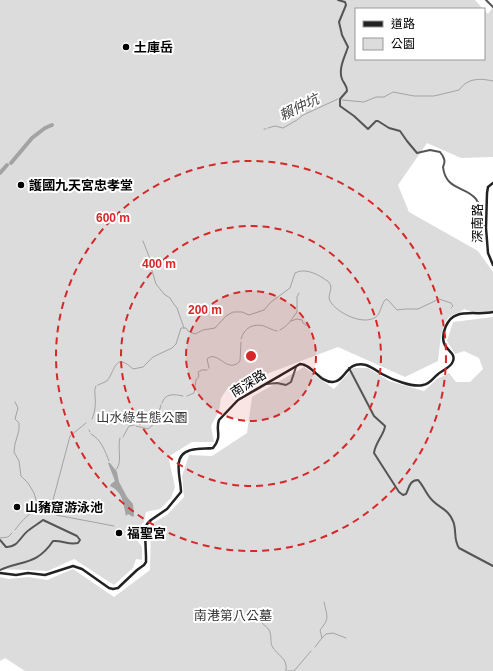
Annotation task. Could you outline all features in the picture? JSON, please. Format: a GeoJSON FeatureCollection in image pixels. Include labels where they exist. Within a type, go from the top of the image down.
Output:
{"type":"FeatureCollection","features":[{"type":"Feature","properties":{"kind":"main road","name":"深南路"},"geometry":{"type":"LineString","coordinates":[[493,182],[488,187],[487,193],[486,228],[488,253],[493,265]]}},
{"type":"Feature","properties":{"kind":"main road"},"geometry":{"type":"LineString","coordinates":[[297,365],[304,364],[326,380],[332,382],[339,380],[349,368],[356,365],[366,365],[397,380],[419,386],[427,384],[451,365],[454,360],[444,342],[445,330],[450,320],[460,314],[493,312]]}},
{"type":"Feature","properties":{"kind":"main road","name":"南深路"},"geometry":{"type":"LineString","coordinates":[[0,571],[16,575],[28,572],[45,575],[74,566],[109,588],[118,588],[146,562],[145,532],[147,524],[167,509],[181,492],[177,468],[181,457],[191,450],[213,448],[219,439],[218,423],[222,416],[238,400],[297,365]]}},
{"type":"Feature","properties":{"kind":"street"},"geometry":{"type":"LineString","coordinates":[[338,0],[345,2],[346,5],[339,22],[342,35],[348,47],[341,70],[342,79],[346,85],[347,91],[340,99],[340,106],[368,129],[376,121],[389,128],[398,129],[417,153],[430,150],[440,152],[444,159],[443,167],[445,177],[450,184],[473,195],[482,209],[482,224],[486,228]]}},
{"type":"Feature","properties":{"kind":"street"},"geometry":{"type":"LineString","coordinates":[[486,0],[493,7]]}},
{"type":"Feature","properties":{"kind":"street"},"geometry":{"type":"LineString","coordinates":[[263,384],[277,383],[286,385],[291,382],[297,365]]}},
{"type":"Feature","properties":{"kind":"street"},"geometry":{"type":"LineString","coordinates":[[349,368],[374,416],[385,426],[385,430],[378,441],[374,453],[396,489],[404,495],[407,493],[410,484],[414,480],[418,480],[432,500],[449,514],[454,524],[455,539],[458,548],[493,566]]}},
{"type":"Feature","properties":{"kind":"street"},"geometry":{"type":"LineString","coordinates":[[0,540],[6,547],[12,546],[20,541],[25,532],[43,520],[79,537],[80,540],[78,543],[69,544],[56,540],[53,541],[44,553],[26,562],[0,571]]}},
{"type":"Feature","properties":{"kind":"green space","name":"山水綠生態公園"},"geometry":{"type":"Polygon","coordinates":[[[0,0],[475,0],[482,8],[355,8],[355,60],[485,60],[485,11],[488,14],[493,7],[493,157],[461,158],[427,143],[398,185],[409,212],[478,251],[493,272],[493,310],[491,312],[472,312],[464,309],[447,319],[440,343],[438,361],[405,377],[338,347],[227,389],[221,398],[219,411],[211,426],[214,442],[192,442],[171,455],[169,460],[175,487],[171,498],[160,509],[146,512],[144,522],[135,530],[134,536],[142,547],[142,560],[136,559],[133,568],[114,585],[74,559],[48,571],[0,569],[0,0]]]}},
{"type":"Feature","properties":{"kind":"green space","name":"南港第八公墓"},"geometry":{"type":"Polygon","coordinates":[[[493,317],[493,671],[25,671],[5,658],[0,661],[0,577],[8,579],[29,577],[47,580],[73,569],[114,597],[150,570],[151,524],[167,515],[184,497],[182,476],[189,455],[212,456],[247,433],[252,397],[304,367],[334,389],[353,368],[368,368],[389,381],[424,391],[437,379],[449,373],[456,382],[470,382],[483,369],[479,358],[464,351],[455,354],[447,341],[453,322],[493,317]]]}},
{"type":"Feature","properties":{"kind":"shaded area"},"geometry":{"type":"Polygon","coordinates":[[[108,463],[110,463],[117,472],[119,482],[127,497],[133,504],[133,517],[128,514],[126,516],[123,502],[118,491],[110,486],[115,481],[108,463]]]}},
{"type":"Feature","properties":{"kind":"waterway","name":"賴仲坑"},"geometry":{"type":"LineString","coordinates":[[342,100],[364,102],[376,97],[384,97],[393,92],[414,96],[434,96],[459,90],[470,81],[478,79],[493,81]]}},
{"type":"Feature","properties":{"kind":"waterway","name":"賴仲坑"},"geometry":{"type":"LineString","coordinates":[[268,128],[275,126],[283,128],[303,115],[338,99]]}},
{"type":"Feature","properties":{"kind":"waterway"},"geometry":{"type":"LineString","coordinates":[[11,163],[32,138],[45,128],[52,125]]}},
{"type":"Feature","properties":{"kind":"waterway"},"geometry":{"type":"LineString","coordinates":[[0,173],[7,165]]}},
{"type":"Feature","properties":{"kind":"waterway"},"geometry":{"type":"LineString","coordinates":[[143,241],[150,259]]}},
{"type":"Feature","properties":{"kind":"waterway"},"geometry":{"type":"LineString","coordinates":[[150,264],[156,284],[164,294],[170,298],[177,308],[184,328]]}},
{"type":"Feature","properties":{"kind":"waterway"},"geometry":{"type":"LineString","coordinates":[[98,385],[107,381],[114,367],[119,362],[123,362],[133,369],[143,367],[153,357],[172,348],[176,344],[181,328],[186,328],[188,331],[195,334],[203,330],[215,328],[226,316],[233,312],[242,312],[249,315],[264,310],[271,302],[290,288],[295,273],[302,271],[313,273],[328,281],[331,286],[329,299],[333,306],[344,314],[358,319],[364,320],[376,317],[386,299],[397,310],[418,309],[439,299],[451,303],[453,306],[451,308]]}},
{"type":"Feature","properties":{"kind":"waterway"},"geometry":{"type":"LineString","coordinates":[[280,330],[288,324],[297,312],[297,297],[299,293]]}},
{"type":"Feature","properties":{"kind":"waterway"},"geometry":{"type":"LineString","coordinates":[[291,321],[297,319],[302,320],[303,323],[309,327]]}},
{"type":"Feature","properties":{"kind":"waterway"},"geometry":{"type":"LineString","coordinates":[[241,339],[242,335],[247,329],[256,325],[264,326],[277,331]]}},
{"type":"Feature","properties":{"kind":"waterway"},"geometry":{"type":"LineString","coordinates":[[209,368],[207,359],[211,357],[215,357],[231,365],[235,365],[240,361],[241,342]]}},
{"type":"Feature","properties":{"kind":"waterway"},"geometry":{"type":"LineString","coordinates":[[187,396],[194,393],[196,380],[199,376],[198,372],[207,370]]}},
{"type":"Feature","properties":{"kind":"waterway"},"geometry":{"type":"LineString","coordinates":[[92,419],[95,408],[96,386]]}},
{"type":"Feature","properties":{"kind":"waterway"},"geometry":{"type":"LineString","coordinates":[[162,403],[165,397],[170,395],[183,396]]}},
{"type":"Feature","properties":{"kind":"waterway"},"geometry":{"type":"LineString","coordinates":[[15,402],[18,408],[15,419],[19,423],[19,430],[14,452],[19,461],[21,476],[28,483],[34,493],[39,509]]}},
{"type":"Feature","properties":{"kind":"waterway"},"geometry":{"type":"LineString","coordinates":[[156,422],[161,405]]}},
{"type":"Feature","properties":{"kind":"waterway"},"geometry":{"type":"LineString","coordinates":[[15,530],[28,515],[47,506],[53,500],[70,436],[86,423]]}},
{"type":"Feature","properties":{"kind":"waterway"},"geometry":{"type":"LineString","coordinates":[[136,426],[148,429],[154,424]]}},
{"type":"Feature","properties":{"kind":"waterway"},"geometry":{"type":"LineString","coordinates":[[123,437],[129,426],[134,425]]}},
{"type":"Feature","properties":{"kind":"waterway"},"geometry":{"type":"LineString","coordinates":[[91,434],[100,442],[109,461]]}},
{"type":"Feature","properties":{"kind":"waterway"},"geometry":{"type":"LineString","coordinates":[[116,470],[120,459],[120,438]]}},
{"type":"Feature","properties":{"kind":"waterway"},"geometry":{"type":"LineString","coordinates":[[50,503],[54,505],[56,515],[114,526]]}},
{"type":"Feature","properties":{"kind":"waterway"},"geometry":{"type":"LineString","coordinates":[[0,538],[8,537],[12,533]]}},
{"type":"Feature","properties":{"kind":"waterway"},"geometry":{"type":"LineString","coordinates":[[315,647],[322,638],[320,630],[327,617],[324,602]]}},
{"type":"Feature","properties":{"kind":"waterway"},"geometry":{"type":"LineString","coordinates":[[262,613],[262,623],[270,632],[271,643],[274,650],[286,663],[286,671]]}},
{"type":"Feature","properties":{"kind":"waterway"},"geometry":{"type":"LineString","coordinates":[[322,638],[326,634],[333,633],[346,638]]}},
{"type":"Feature","properties":{"kind":"waterway"},"geometry":{"type":"LineString","coordinates":[[287,671],[294,671],[311,651]]}},
{"type":"Feature","properties":{"kind":"place","name":"土庫岳"},"geometry":{"type":"Point","coordinates":[126,47]}},
{"type":"Feature","properties":{"kind":"place","name":"護國九天宮忠孝堂"},"geometry":{"type":"Point","coordinates":[21,185]}},
{"type":"Feature","properties":{"kind":"place","name":"山豬窟游泳池"},"geometry":{"type":"Point","coordinates":[17,507]}},
{"type":"Feature","properties":{"kind":"place","name":"福聖宮"},"geometry":{"type":"Point","coordinates":[119,533]}}]}
